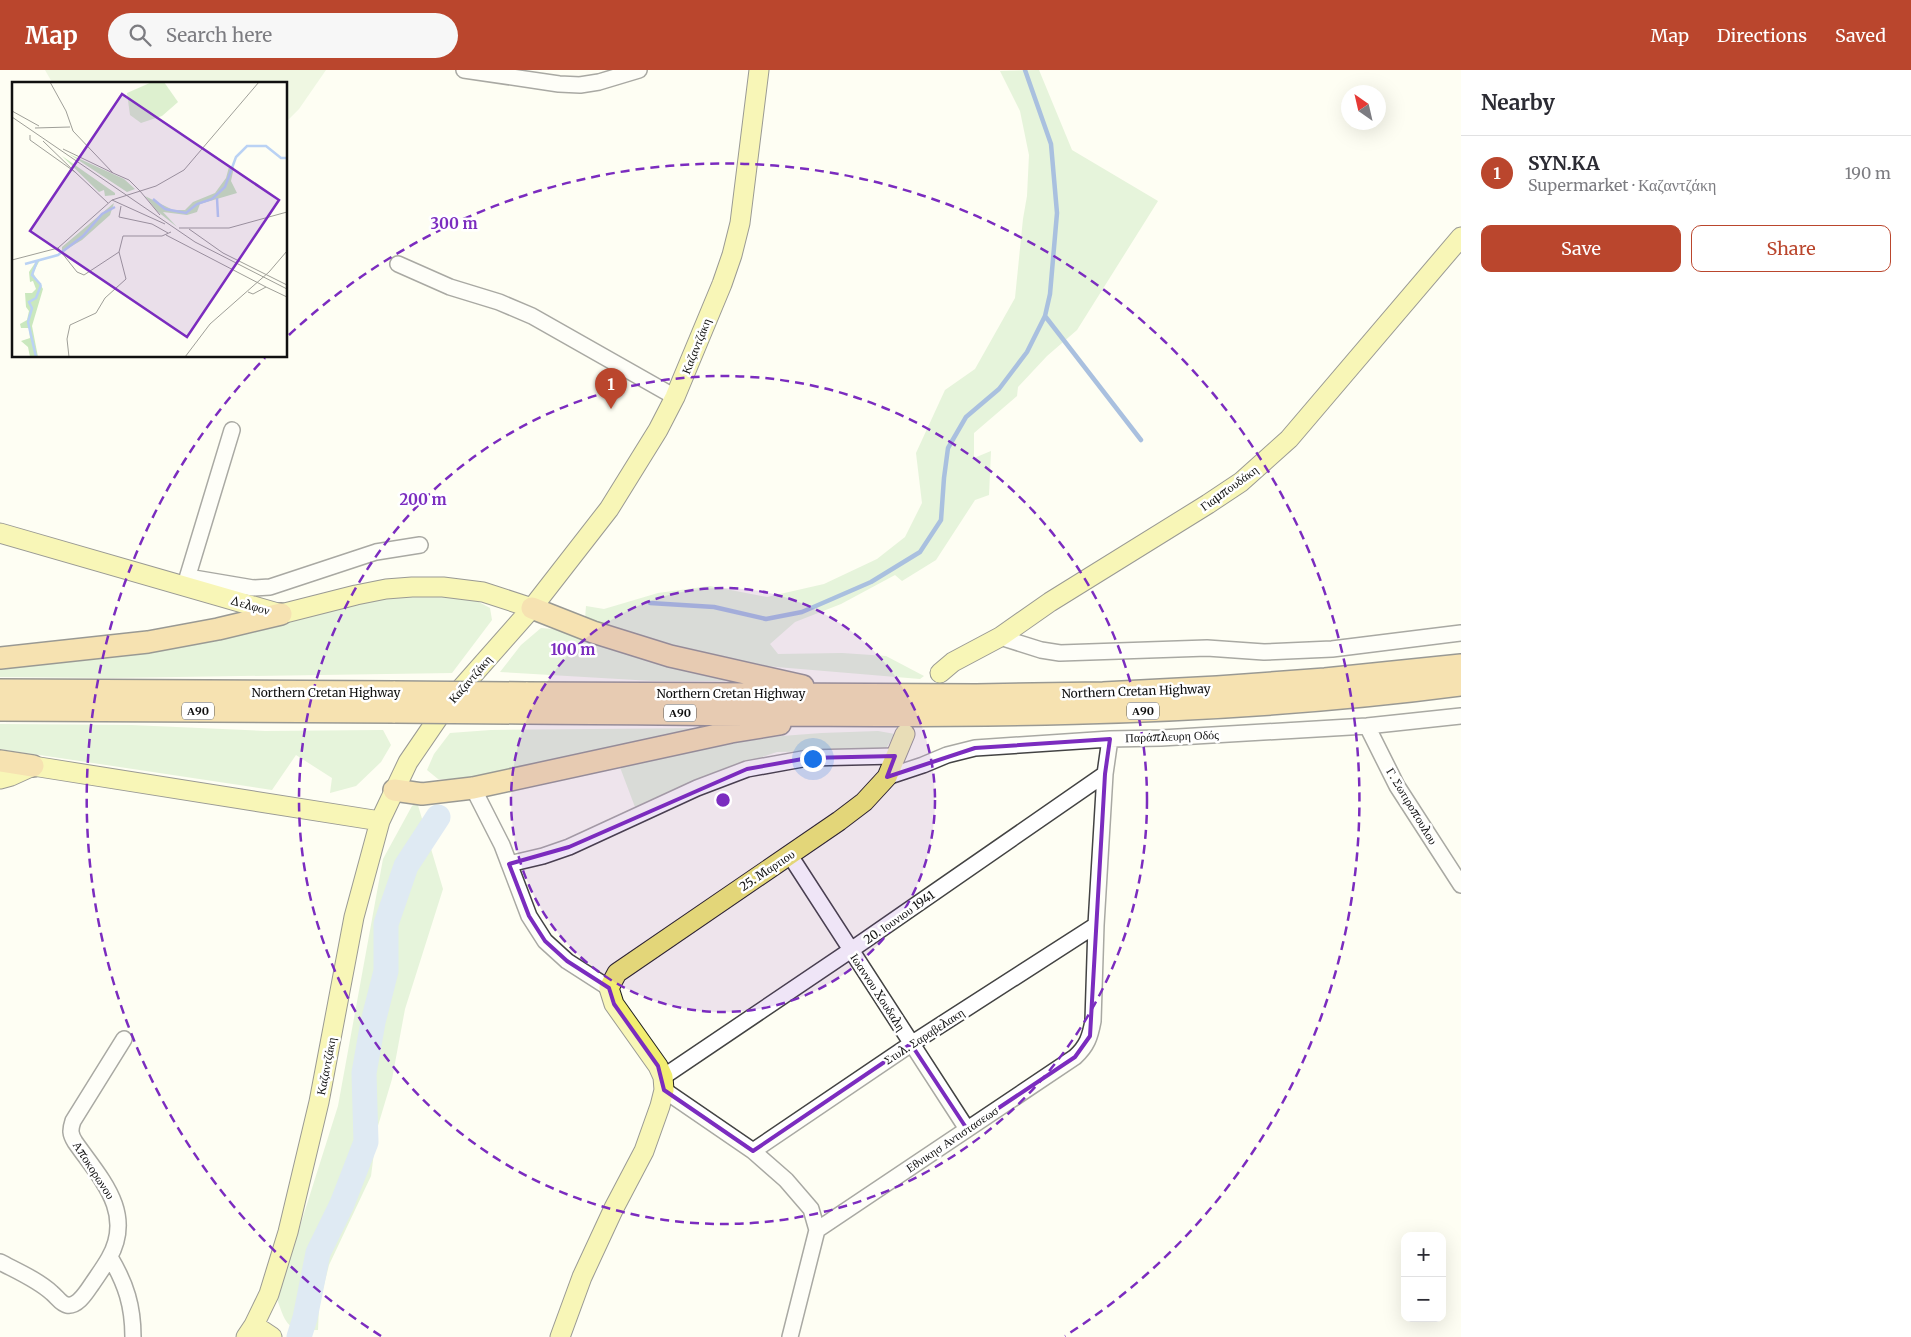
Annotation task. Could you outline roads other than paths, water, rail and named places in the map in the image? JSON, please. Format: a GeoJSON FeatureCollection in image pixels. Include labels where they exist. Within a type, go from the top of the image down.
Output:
{"type":"FeatureCollection","features":[{"type":"Feature","properties":{"kind":"highway"},"geometry":{"type":"LineString","coordinates":[[532,608],[593,632],[670,656],[776,678],[830,694]]}},
{"type":"Feature","properties":{"kind":"highway"},"geometry":{"type":"LineString","coordinates":[[0,658],[148,642],[218,629],[281,614]]}},
{"type":"Feature","properties":{"kind":"highway","name":"Northern Cretan Highway"},"geometry":{"type":"LineString","coordinates":[[526,703],[830,694],[976,695],[1103,693],[1296,681],[1461,665]]}},
{"type":"Feature","properties":{"kind":"highway","name":"Northern Cretan Highway"},"geometry":{"type":"LineString","coordinates":[[0,690],[395,702],[526,703],[835,714],[1108,713],[1324,699],[1461,685]]}},
{"type":"Feature","properties":{"kind":"highway","name":"Northern Cretan Highway"},"geometry":{"type":"LineString","coordinates":[[0,710],[395,702]]}},
{"type":"Feature","properties":{"kind":"highway"},"geometry":{"type":"LineString","coordinates":[[394,790],[422,794],[473,788],[731,732],[835,714]]}},
{"type":"Feature","properties":{"kind":"highway"},"geometry":{"type":"LineString","coordinates":[[0,761],[33,766]]}},
{"type":"Feature","properties":{"kind":"main road","name":"Καζαντζάκη"},"geometry":{"type":"LineString","coordinates":[[250,1331],[269,1294],[288,1232],[319,1102],[354,918],[380,821],[408,762],[449,702],[532,608],[610,509],[658,430],[675,397],[722,284],[732,255],[740,223],[759,70]]}},
{"type":"Feature","properties":{"kind":"main road","name":"Γιαμπουδάκη"},"geometry":{"type":"LineString","coordinates":[[940,673],[952,662],[1000,637],[1050,602],[1208,504],[1263,464],[1289,439],[1461,237]]}},
{"type":"Feature","properties":{"kind":"main road","name":"Δελφον"},"geometry":{"type":"LineString","coordinates":[[0,533],[186,581],[281,614],[386,589],[443,586],[483,592],[532,608]]}},
{"type":"Feature","properties":{"kind":"main road","name":"25. Μαρτιου"},"geometry":{"type":"LineString","coordinates":[[609,988],[617,973],[864,802],[887,777],[905,734]]}},
{"type":"Feature","properties":{"kind":"main road"},"geometry":{"type":"LineString","coordinates":[[0,779],[33,766],[380,821]]}},
{"type":"Feature","properties":{"kind":"main road"},"geometry":{"type":"LineString","coordinates":[[560,1337],[582,1277],[614,1208],[644,1151],[660,1106],[663,1084],[658,1066],[614,1004],[609,988]]}},
{"type":"Feature","properties":{"kind":"main road"},"geometry":{"type":"LineString","coordinates":[[250,1331],[272,1337]]}},
{"type":"Feature","properties":{"kind":"street"},"geometry":{"type":"LineString","coordinates":[[464,70],[559,84],[580,85],[599,82],[639,70]]}},
{"type":"Feature","properties":{"kind":"street"},"geometry":{"type":"LineString","coordinates":[[398,264],[450,287],[499,302],[532,316],[675,397]]}},
{"type":"Feature","properties":{"kind":"street"},"geometry":{"type":"LineString","coordinates":[[232,430],[186,581],[253,588],[270,587],[376,552],[420,545]]}},
{"type":"Feature","properties":{"kind":"street"},"geometry":{"type":"LineString","coordinates":[[1000,637],[1041,650],[1060,653],[1207,648],[1264,652],[1332,649],[1461,633]]}},
{"type":"Feature","properties":{"kind":"street","name":"Παράπλευρη Οδός"},"geometry":{"type":"LineString","coordinates":[[887,777],[947,755],[975,748],[1367,726],[1461,716]]}},
{"type":"Feature","properties":{"kind":"street","name":"Γ. Σωτιροπουλου"},"geometry":{"type":"LineString","coordinates":[[1367,726],[1398,786],[1461,885]]}},
{"type":"Feature","properties":{"kind":"street"},"geometry":{"type":"LineString","coordinates":[[1096,925],[1104,774],[1110,739]]}},
{"type":"Feature","properties":{"kind":"street"},"geometry":{"type":"LineString","coordinates":[[509,864],[570,847],[697,788],[747,769],[808,758],[895,756]]}},
{"type":"Feature","properties":{"kind":"street","name":"20. Ιουνιου 1941"},"geometry":{"type":"LineString","coordinates":[[663,1084],[851,950],[1104,774]]}},
{"type":"Feature","properties":{"kind":"street"},"geometry":{"type":"LineString","coordinates":[[473,788],[502,845],[529,916],[545,941],[567,962],[609,988]]}},
{"type":"Feature","properties":{"kind":"street","name":"Ιωαννου Χουδαλη"},"geometry":{"type":"LineString","coordinates":[[789,854],[967,1129]]}},
{"type":"Feature","properties":{"kind":"street","name":"Στυλ. Σαραβελακη"},"geometry":{"type":"LineString","coordinates":[[753,1151],[911,1044],[1096,925]]}},
{"type":"Feature","properties":{"kind":"street","name":"Εθνικησ Αντιστασεωσ"},"geometry":{"type":"LineString","coordinates":[[817,1230],[1075,1057],[1085,1047],[1090,1036],[1093,1021],[1096,925]]}},
{"type":"Feature","properties":{"kind":"street","name":"Αποκορωνου"},"geometry":{"type":"LineString","coordinates":[[0,1262],[41,1285],[61,1302],[68,1305],[75,1304],[84,1296],[110,1257],[118,1229],[118,1210],[113,1197],[70,1134],[70,1128],[124,1039]]}},
{"type":"Feature","properties":{"kind":"street"},"geometry":{"type":"LineString","coordinates":[[663,1084],[753,1151],[786,1180],[811,1209],[817,1230],[790,1337]]}},
{"type":"Feature","properties":{"kind":"street"},"geometry":{"type":"LineString","coordinates":[[110,1257],[120,1274],[127,1292],[133,1315],[133,1337]]}},
{"type":"Feature","properties":{"kind":"waterway"},"geometry":{"type":"LineString","coordinates":[[650,603],[714,607],[766,619],[802,612],[871,582],[920,552],[941,520],[948,448],[966,417],[999,389],[1027,352],[1045,316],[1050,294],[1057,213],[1051,144],[1025,70]]}},
{"type":"Feature","properties":{"kind":"waterway"},"geometry":{"type":"LineString","coordinates":[[1045,316],[1141,440]]}},
{"type":"Feature","properties":{"kind":"waterway"},"geometry":{"type":"LineString","coordinates":[[299,1337],[305,1318],[318,1253],[342,1204],[366,1142],[364,1073],[373,1022],[386,971],[386,924],[406,866],[438,817]]}},
{"type":"Feature","properties":{"kind":"place","name":"SYN.KA"},"geometry":{"type":"Point","coordinates":[611,409]}}]}
